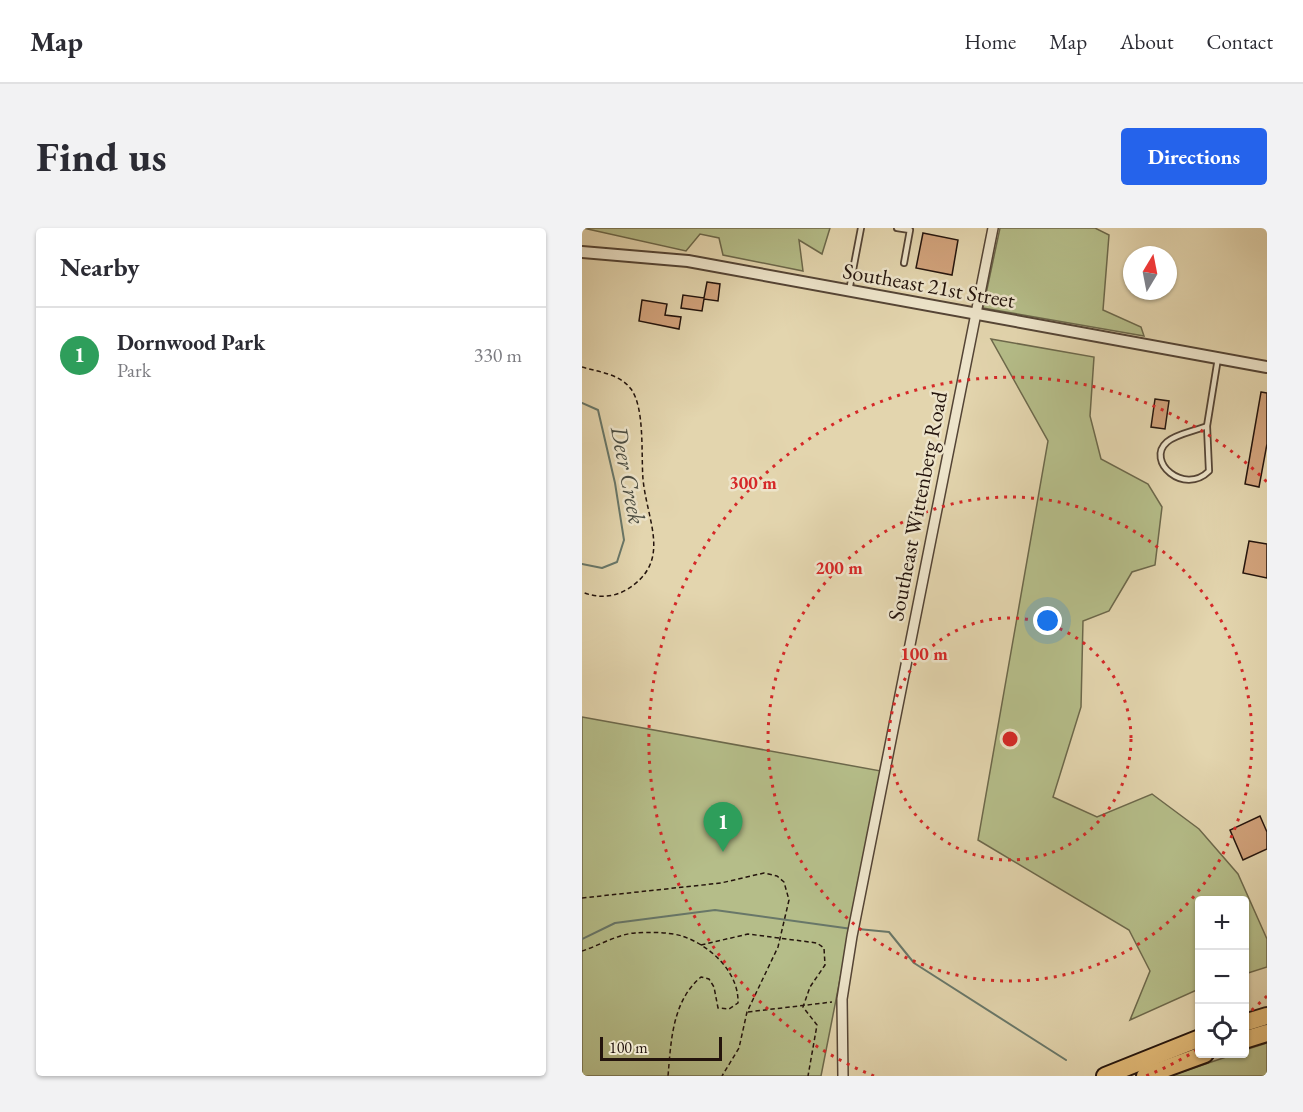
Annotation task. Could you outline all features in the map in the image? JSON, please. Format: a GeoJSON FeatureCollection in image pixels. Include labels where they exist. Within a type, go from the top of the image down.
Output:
{"type":"FeatureCollection","features":[{"type":"Feature","properties":{"kind":"highway"},"geometry":{"type":"LineString","coordinates":[[1249,1022],[1267,1016]]}},
{"type":"Feature","properties":{"kind":"highway"},"geometry":{"type":"LineString","coordinates":[[1249,1039],[1267,1033]]}},
{"type":"Feature","properties":{"kind":"highway"},"geometry":{"type":"LineString","coordinates":[[1105,1076],[1195,1040]]}},
{"type":"Feature","properties":{"kind":"highway"},"geometry":{"type":"LineString","coordinates":[[1145,1076],[1195,1057]]}},
{"type":"Feature","properties":{"kind":"street","name":"Southeast Wittenberg Road"},"geometry":{"type":"LineString","coordinates":[[843,1076],[840,1035],[842,999],[852,936],[993,228]]}},
{"type":"Feature","properties":{"kind":"street","name":"Southeast 21st Street"},"geometry":{"type":"LineString","coordinates":[[582,252],[688,261],[1267,367]]}},
{"type":"Feature","properties":{"kind":"lane"},"geometry":{"type":"LineString","coordinates":[[849,291],[861,228]]}},
{"type":"Feature","properties":{"kind":"lane"},"geometry":{"type":"LineString","coordinates":[[897,228],[910,229],[904,263]]}},
{"type":"Feature","properties":{"kind":"lane"},"geometry":{"type":"LineString","coordinates":[[1207,426],[1167,441],[1161,450],[1162,463],[1174,477],[1192,481],[1203,478],[1209,471],[1207,426],[1218,358]]}},
{"type":"Feature","properties":{"kind":"path"},"geometry":{"type":"LineString","coordinates":[[582,367],[623,381],[637,400],[645,494],[655,549],[648,571],[630,587],[606,596],[582,592]]}},
{"type":"Feature","properties":{"kind":"path"},"geometry":{"type":"LineString","coordinates":[[582,898],[721,883],[764,873],[777,876],[784,882],[789,900],[780,938],[747,1012],[739,1047],[722,1076]]}},
{"type":"Feature","properties":{"kind":"path"},"geometry":{"type":"LineString","coordinates":[[582,951],[633,933],[681,935],[716,955],[728,970],[738,993],[738,1003],[729,1009],[718,1008],[714,987],[709,979],[701,977],[692,985],[674,1023],[668,1076]]}},
{"type":"Feature","properties":{"kind":"path"},"geometry":{"type":"LineString","coordinates":[[700,945],[748,934],[818,943],[824,948],[825,965],[810,987],[804,1007]]}},
{"type":"Feature","properties":{"kind":"path"},"geometry":{"type":"LineString","coordinates":[[747,1012],[804,1007],[842,999]]}},
{"type":"Feature","properties":{"kind":"path"},"geometry":{"type":"LineString","coordinates":[[804,1007],[817,1025],[808,1076]]}},
{"type":"Feature","properties":{"kind":"green space"},"geometry":{"type":"Polygon","coordinates":[[[583,228],[830,228],[822,254],[799,240],[803,271],[723,255],[719,238],[700,234],[686,251],[583,228]]]}},
{"type":"Feature","properties":{"kind":"green space"},"geometry":{"type":"Polygon","coordinates":[[[1000,228],[1095,228],[1109,235],[1103,310],[1141,327],[1144,336],[983,308],[1000,228]]]}},
{"type":"Feature","properties":{"kind":"green space"},"geometry":{"type":"Polygon","coordinates":[[[991,339],[1094,357],[1090,416],[1101,459],[1148,484],[1162,507],[1155,565],[1132,572],[1109,611],[1083,621],[1081,707],[1053,797],[1097,817],[1152,794],[1199,829],[1238,874],[1248,896],[1195,896],[1195,991],[1130,1020],[1150,971],[1129,930],[978,840],[1048,441],[991,339]]]}},
{"type":"Feature","properties":{"kind":"green space"},"geometry":{"type":"Polygon","coordinates":[[[582,717],[881,771],[821,1076],[582,1076],[582,717]]]}},
{"type":"Feature","properties":{"kind":"green space"},"geometry":{"type":"Polygon","coordinates":[[[1249,899],[1267,939],[1267,967],[1249,973],[1249,899]]]}},
{"type":"Feature","properties":{"kind":"green space"},"geometry":{"type":"Polygon","coordinates":[[[1267,1043],[1267,1076],[1170,1076],[1223,1058],[1249,1058],[1249,1049],[1267,1043]]]}},
{"type":"Feature","properties":{"kind":"building"},"geometry":{"type":"Polygon","coordinates":[[[923,233],[958,240],[952,275],[916,268],[923,233]]]}},
{"type":"Feature","properties":{"kind":"building"},"geometry":{"type":"Polygon","coordinates":[[[707,282],[720,284],[718,301],[704,299],[702,311],[681,308],[683,295],[704,298],[707,282]]]}},
{"type":"Feature","properties":{"kind":"building"},"geometry":{"type":"Polygon","coordinates":[[[642,300],[667,304],[665,315],[681,317],[679,329],[639,321],[642,300]]]}},
{"type":"Feature","properties":{"kind":"building"},"geometry":{"type":"Polygon","coordinates":[[[1261,392],[1267,393],[1267,444],[1259,487],[1245,484],[1261,392]]]}},
{"type":"Feature","properties":{"kind":"building"},"geometry":{"type":"Polygon","coordinates":[[[1155,399],[1169,401],[1165,429],[1151,427],[1155,399]]]}},
{"type":"Feature","properties":{"kind":"building"},"geometry":{"type":"Polygon","coordinates":[[[1249,541],[1267,544],[1267,578],[1243,573],[1249,541]]]}},
{"type":"Feature","properties":{"kind":"building"},"geometry":{"type":"Polygon","coordinates":[[[1260,816],[1267,832],[1267,849],[1243,860],[1230,830],[1260,816]]]}},
{"type":"Feature","properties":{"kind":"waterway","name":"Deer Creek"},"geometry":{"type":"LineString","coordinates":[[582,403],[598,410],[615,483],[624,540],[617,562],[602,568],[582,564]]}},
{"type":"Feature","properties":{"kind":"waterway"},"geometry":{"type":"LineString","coordinates":[[582,939],[615,923],[715,910],[852,929]]}},
{"type":"Feature","properties":{"kind":"waterway"},"geometry":{"type":"LineString","coordinates":[[858,929],[889,932],[914,963],[1066,1060]]}},
{"type":"Feature","properties":{"kind":"place","name":"Dornwood Park"},"geometry":{"type":"Point","coordinates":[723,852]}}]}
